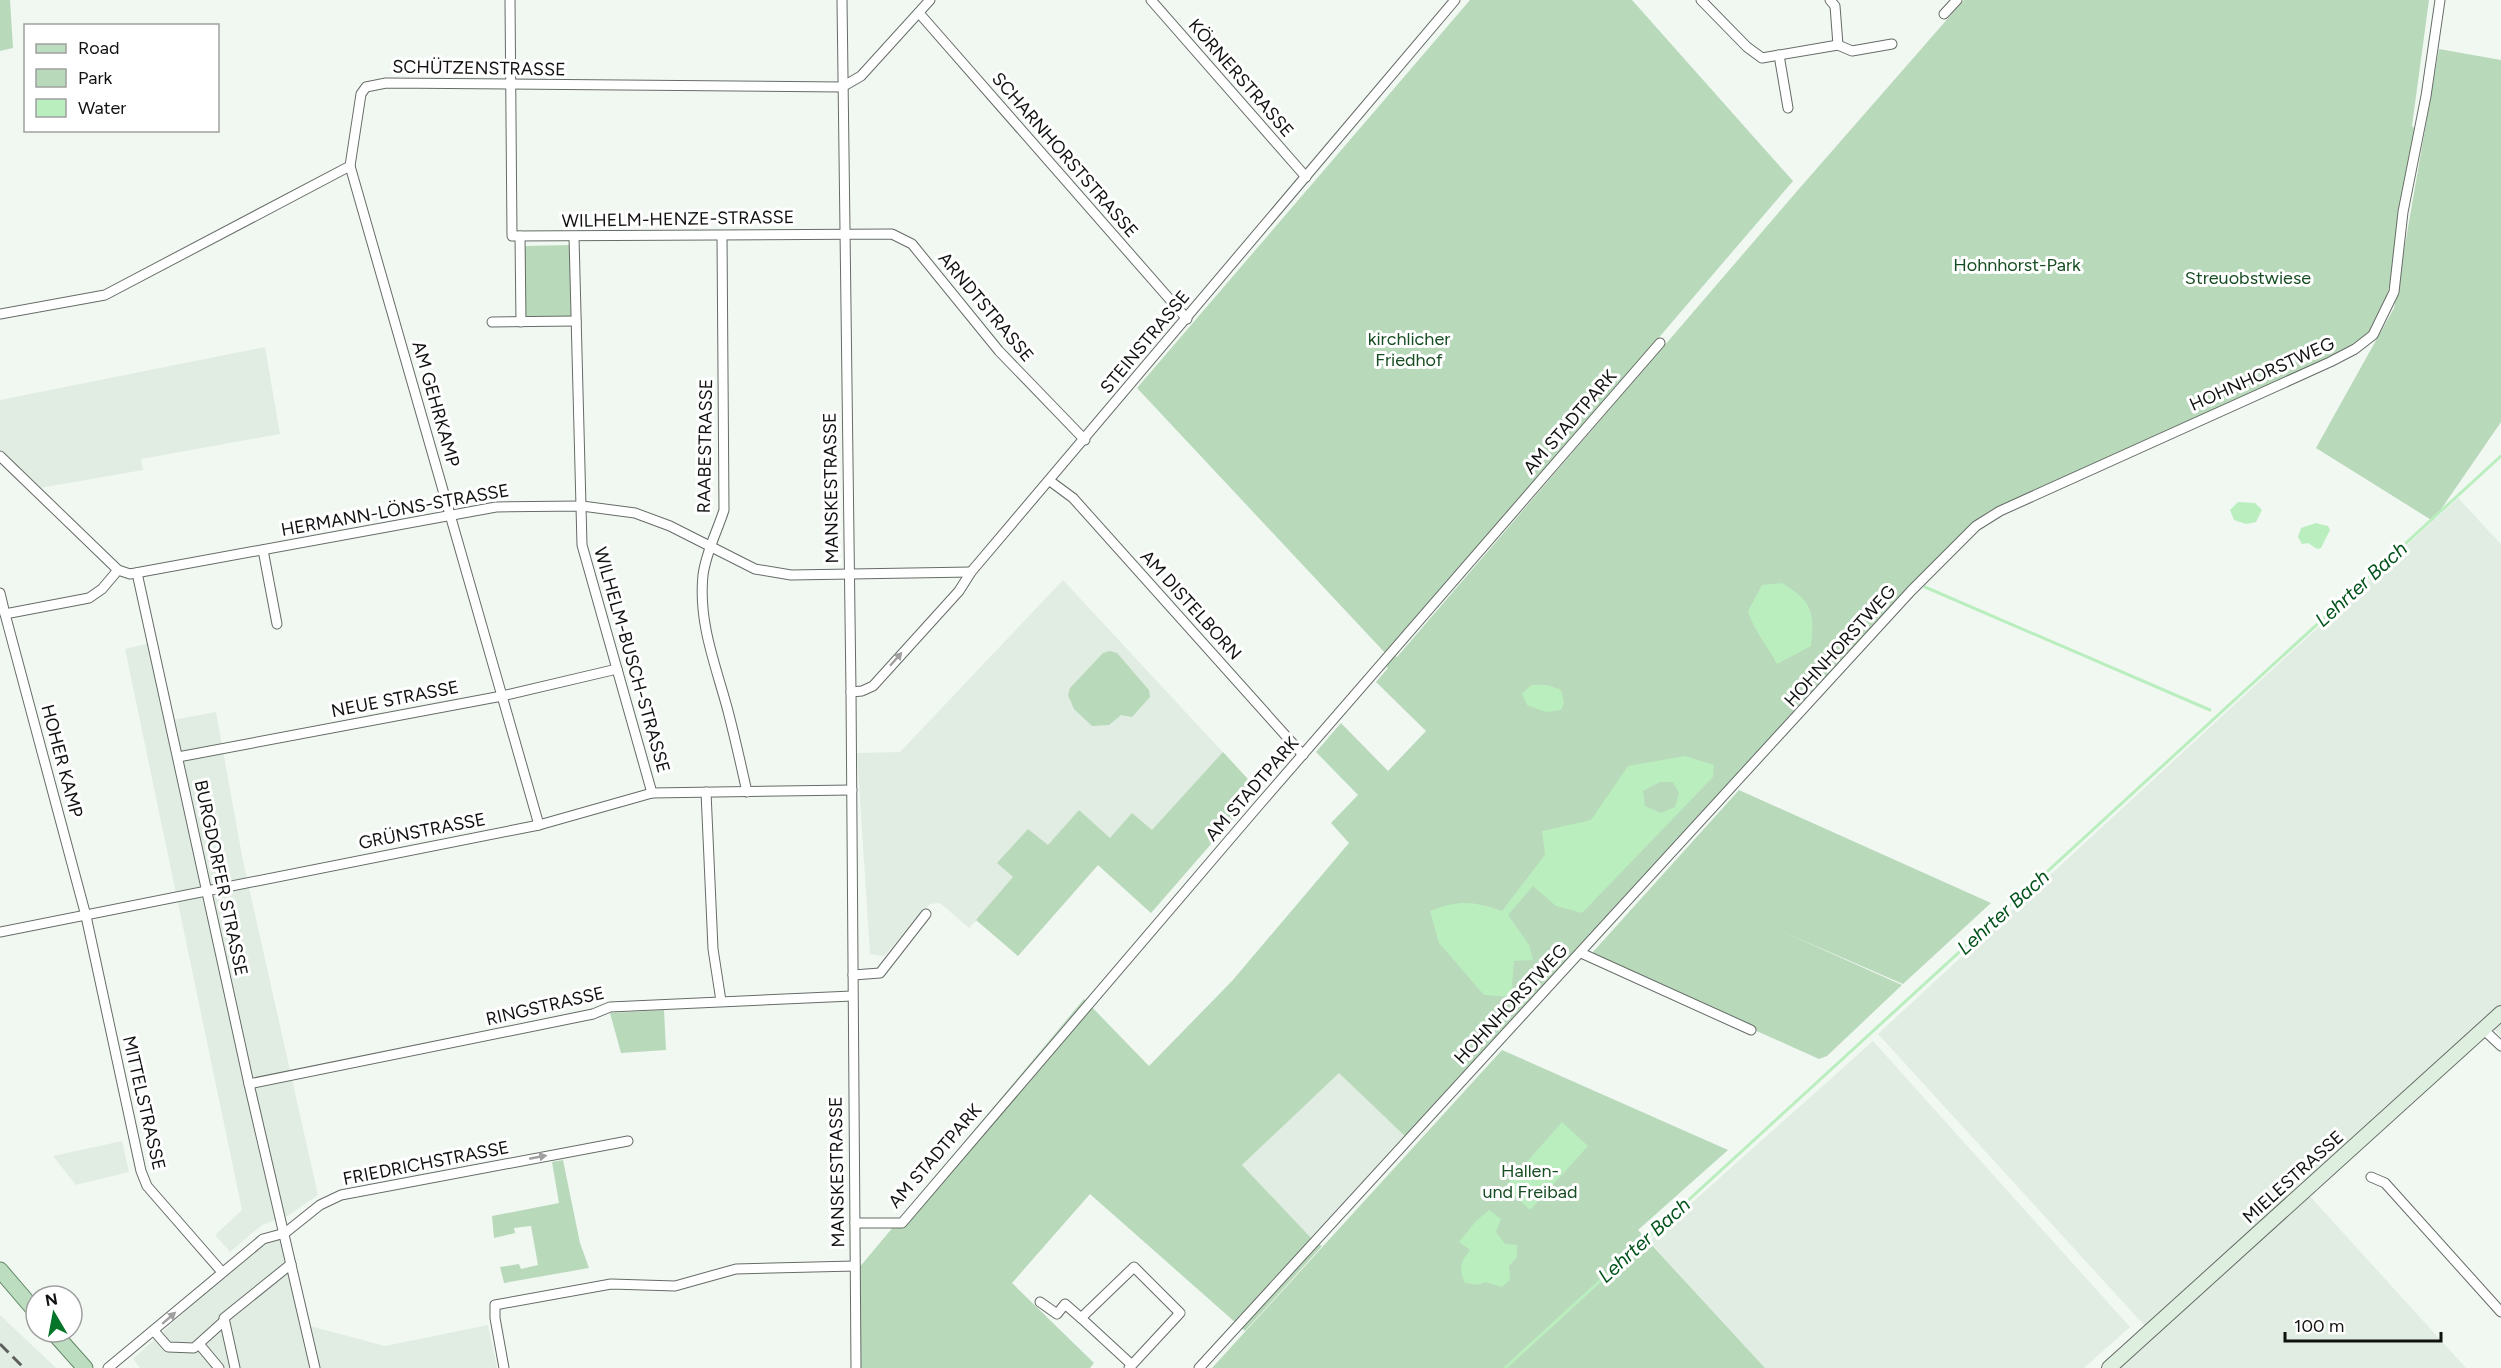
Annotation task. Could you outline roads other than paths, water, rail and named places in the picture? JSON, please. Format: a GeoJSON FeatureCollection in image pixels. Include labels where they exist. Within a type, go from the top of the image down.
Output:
{"type":"FeatureCollection","features":[{"type":"Feature","properties":{"kind":"main road"},"geometry":{"type":"LineString","coordinates":[[0,1270],[24,1298]]}},
{"type":"Feature","properties":{"kind":"main road"},"geometry":{"type":"LineString","coordinates":[[64,1344],[85,1368]]}},
{"type":"Feature","properties":{"kind":"street"},"geometry":{"type":"LineString","coordinates":[[510,0],[516,236],[521,322]]}},
{"type":"Feature","properties":{"kind":"street","name":"MANSKESTRASSE"},"geometry":{"type":"LineString","coordinates":[[842,0],[851,692],[856,1368]]}},
{"type":"Feature","properties":{"kind":"street"},"geometry":{"type":"LineString","coordinates":[[842,87],[861,76],[930,0]]}},
{"type":"Feature","properties":{"kind":"street","name":"KÖRNERSTRASSE"},"geometry":{"type":"LineString","coordinates":[[1151,0],[1306,177]]}},
{"type":"Feature","properties":{"kind":"street","name":"STEINSTRASSE"},"geometry":{"type":"LineString","coordinates":[[851,692],[862,691],[873,686],[959,591],[971,572],[1455,0]]}},
{"type":"Feature","properties":{"kind":"street"},"geometry":{"type":"LineString","coordinates":[[1701,0],[1747,47],[1762,58],[1838,45],[1852,51],[1892,44]]}},
{"type":"Feature","properties":{"kind":"street"},"geometry":{"type":"LineString","coordinates":[[1830,0],[1835,6],[1838,45]]}},
{"type":"Feature","properties":{"kind":"street"},"geometry":{"type":"LineString","coordinates":[[1944,14],[1957,0]]}},
{"type":"Feature","properties":{"kind":"street","name":"HOHNHORSTWEG"},"geometry":{"type":"LineString","coordinates":[[1199,1368],[1911,591],[1976,526],[2000,511],[2330,363],[2373,335],[2394,292],[2403,212],[2426,96],[2440,0]]}},
{"type":"Feature","properties":{"kind":"street","name":"SCHARNHORSTSTRASSE"},"geometry":{"type":"LineString","coordinates":[[919,13],[1186,319]]}},
{"type":"Feature","properties":{"kind":"street"},"geometry":{"type":"LineString","coordinates":[[1779,56],[1788,108]]}},
{"type":"Feature","properties":{"kind":"street","name":"SCHÜTZENSTRASSE"},"geometry":{"type":"LineString","coordinates":[[350,166],[361,94],[366,87],[386,83],[511,86],[842,87]]}},
{"type":"Feature","properties":{"kind":"street"},"geometry":{"type":"LineString","coordinates":[[0,314],[105,295],[350,166]]}},
{"type":"Feature","properties":{"kind":"street","name":"AM GEHRKAMP"},"geometry":{"type":"LineString","coordinates":[[350,166],[539,825]]}},
{"type":"Feature","properties":{"kind":"street","name":"WILHELM-HENZE-STRASSE"},"geometry":{"type":"LineString","coordinates":[[516,236],[844,234]]}},
{"type":"Feature","properties":{"kind":"street","name":"ARNDTSTRASSE"},"geometry":{"type":"LineString","coordinates":[[844,234],[891,234],[912,244],[999,351],[1085,440]]}},
{"type":"Feature","properties":{"kind":"street","name":"RAABESTRASSE"},"geometry":{"type":"LineString","coordinates":[[722,236],[724,510],[717,532],[709,546],[703,575],[702,608],[706,634],[729,714],[747,792]]}},
{"type":"Feature","properties":{"kind":"street","name":"WILHELM-BUSCH-STRASSE"},"geometry":{"type":"LineString","coordinates":[[574,237],[582,545],[652,793]]}},
{"type":"Feature","properties":{"kind":"street"},"geometry":{"type":"LineString","coordinates":[[492,322],[576,321]]}},
{"type":"Feature","properties":{"kind":"street","name":"AM STADTPARK"},"geometry":{"type":"LineString","coordinates":[[855,1223],[902,1223],[942,1173],[1660,343]]}},
{"type":"Feature","properties":{"kind":"street"},"geometry":{"type":"LineString","coordinates":[[0,456],[118,570],[137,573]]}},
{"type":"Feature","properties":{"kind":"street","name":"AM DISTELBORN"},"geometry":{"type":"LineString","coordinates":[[1050,481],[1072,498],[1303,755]]}},
{"type":"Feature","properties":{"kind":"street","name":"HERMANN-LÖNS-STRASSE"},"geometry":{"type":"LineString","coordinates":[[137,573],[496,507],[582,506],[635,513],[670,526],[755,569],[791,575],[971,572]]}},
{"type":"Feature","properties":{"kind":"street"},"geometry":{"type":"LineString","coordinates":[[263,550],[277,624]]}},
{"type":"Feature","properties":{"kind":"street"},"geometry":{"type":"LineString","coordinates":[[5,614],[89,598],[102,589],[118,570]]}},
{"type":"Feature","properties":{"kind":"street","name":"BURGDORFER STRASSE"},"geometry":{"type":"LineString","coordinates":[[137,573],[249,1084],[315,1368]]}},
{"type":"Feature","properties":{"kind":"street","name":"HOHER KAMP"},"geometry":{"type":"LineString","coordinates":[[0,593],[86,915]]}},
{"type":"Feature","properties":{"kind":"street","name":"NEUE STRASSE"},"geometry":{"type":"LineString","coordinates":[[178,757],[502,696],[616,669]]}},
{"type":"Feature","properties":{"kind":"street","name":"GRÜNSTRASSE"},"geometry":{"type":"LineString","coordinates":[[0,932],[539,825],[652,793],[852,790]]}},
{"type":"Feature","properties":{"kind":"street"},"geometry":{"type":"LineString","coordinates":[[706,792],[713,950],[721,1001]]}},
{"type":"Feature","properties":{"kind":"street"},"geometry":{"type":"LineString","coordinates":[[853,975],[880,973],[926,914]]}},
{"type":"Feature","properties":{"kind":"street","name":"MITTELSTRASSE"},"geometry":{"type":"LineString","coordinates":[[86,915],[141,1171],[147,1186],[222,1272]]}},
{"type":"Feature","properties":{"kind":"street"},"geometry":{"type":"LineString","coordinates":[[1581,953],[1751,1029]]}},
{"type":"Feature","properties":{"kind":"street","name":"RINGSTRASSE"},"geometry":{"type":"LineString","coordinates":[[249,1084],[594,1014],[610,1007],[852,996]]}},
{"type":"Feature","properties":{"kind":"street","name":"MIELESTRASSE"},"geometry":{"type":"LineString","coordinates":[[2109,1368],[2501,1013]]}},
{"type":"Feature","properties":{"kind":"street"},"geometry":{"type":"LineString","coordinates":[[2483,1029],[2501,1046]]}},
{"type":"Feature","properties":{"kind":"street","name":"FRIEDRICHSTRASSE"},"geometry":{"type":"LineString","coordinates":[[108,1368],[263,1239],[285,1233],[320,1205],[341,1195],[628,1141]]}},
{"type":"Feature","properties":{"kind":"street"},"geometry":{"type":"LineString","coordinates":[[2372,1178],[2385,1183],[2501,1312]]}},
{"type":"Feature","properties":{"kind":"street"},"geometry":{"type":"LineString","coordinates":[[154,1331],[168,1347],[194,1348],[224,1321],[224,1318],[291,1264]]}},
{"type":"Feature","properties":{"kind":"street"},"geometry":{"type":"LineString","coordinates":[[504,1368],[495,1318],[495,1305],[611,1284],[675,1286],[736,1269],[855,1266]]}},
{"type":"Feature","properties":{"kind":"street"},"geometry":{"type":"LineString","coordinates":[[1040,1302],[1056,1314],[1065,1304],[1130,1366],[1180,1313],[1134,1267],[1081,1318]]}},
{"type":"Feature","properties":{"kind":"street"},"geometry":{"type":"LineString","coordinates":[[224,1321],[235,1368]]}},
{"type":"Feature","properties":{"kind":"street"},"geometry":{"type":"LineString","coordinates":[[199,1344],[219,1368]]}},
{"type":"Feature","properties":{"kind":"water"},"geometry":{"type":"Polygon","coordinates":[[[2238,502],[2255,503],[2262,510],[2256,522],[2246,524],[2234,520],[2230,510],[2238,502]]]}},
{"type":"Feature","properties":{"kind":"water"},"geometry":{"type":"Polygon","coordinates":[[[2316,523],[2328,526],[2330,530],[2321,548],[2317,549],[2308,543],[2302,544],[2298,537],[2301,528],[2316,523]]]}},
{"type":"Feature","properties":{"kind":"water"},"geometry":{"type":"Polygon","coordinates":[[[1782,583],[1800,596],[1809,608],[1812,634],[1811,646],[1777,664],[1757,632],[1748,611],[1762,585],[1782,583]]]}},
{"type":"Feature","properties":{"kind":"water"},"geometry":{"type":"Polygon","coordinates":[[[1531,685],[1547,685],[1561,690],[1564,703],[1561,710],[1546,712],[1527,705],[1522,694],[1531,685]]]}},
{"type":"Feature","properties":{"kind":"water"},"geometry":{"type":"Polygon","coordinates":[[[1685,756],[1714,765],[1713,777],[1582,913],[1556,906],[1533,886],[1508,915],[1529,945],[1533,960],[1514,961],[1511,997],[1484,995],[1439,943],[1430,911],[1466,903],[1502,911],[1545,855],[1542,831],[1591,820],[1628,766],[1685,756]],[[1660,782],[1643,791],[1645,806],[1661,813],[1675,807],[1679,793],[1673,782],[1660,782]]]}},
{"type":"Feature","properties":{"kind":"water"},"geometry":{"type":"Polygon","coordinates":[[[1562,1122],[1588,1146],[1530,1210],[1505,1187],[1562,1122]]]}},
{"type":"Feature","properties":{"kind":"water"},"geometry":{"type":"Polygon","coordinates":[[[1489,1210],[1501,1219],[1496,1232],[1505,1244],[1517,1245],[1517,1257],[1509,1266],[1510,1280],[1502,1287],[1485,1282],[1478,1285],[1465,1283],[1461,1269],[1470,1250],[1459,1242],[1476,1221],[1489,1210]]]}},
{"type":"Feature","properties":{"kind":"waterway","name":"Lehrter Bach"},"geometry":{"type":"LineString","coordinates":[[1505,1368],[2501,456]]}},
{"type":"Feature","properties":{"kind":"waterway"},"geometry":{"type":"LineString","coordinates":[[1925,587],[2210,710]]}},
{"type":"Feature","properties":{"kind":"railway"},"geometry":{"type":"LineString","coordinates":[[0,1344],[24,1368]]}},
{"type":"Feature","properties":{"kind":"park label","name":"Hohnhorst-Park"},"geometry":{"type":"Point","coordinates":[2017,265]}},
{"type":"Feature","properties":{"kind":"park label","name":"Streuobstwiese"},"geometry":{"type":"Point","coordinates":[2248,278]}},
{"type":"Feature","properties":{"kind":"park label","name":"kirchlicher Friedhof"},"geometry":{"type":"Point","coordinates":[1409,349]}},
{"type":"Feature","properties":{"kind":"park label","name":"Hallen- und Freibad"},"geometry":{"type":"Point","coordinates":[1530,1181]}}]}
